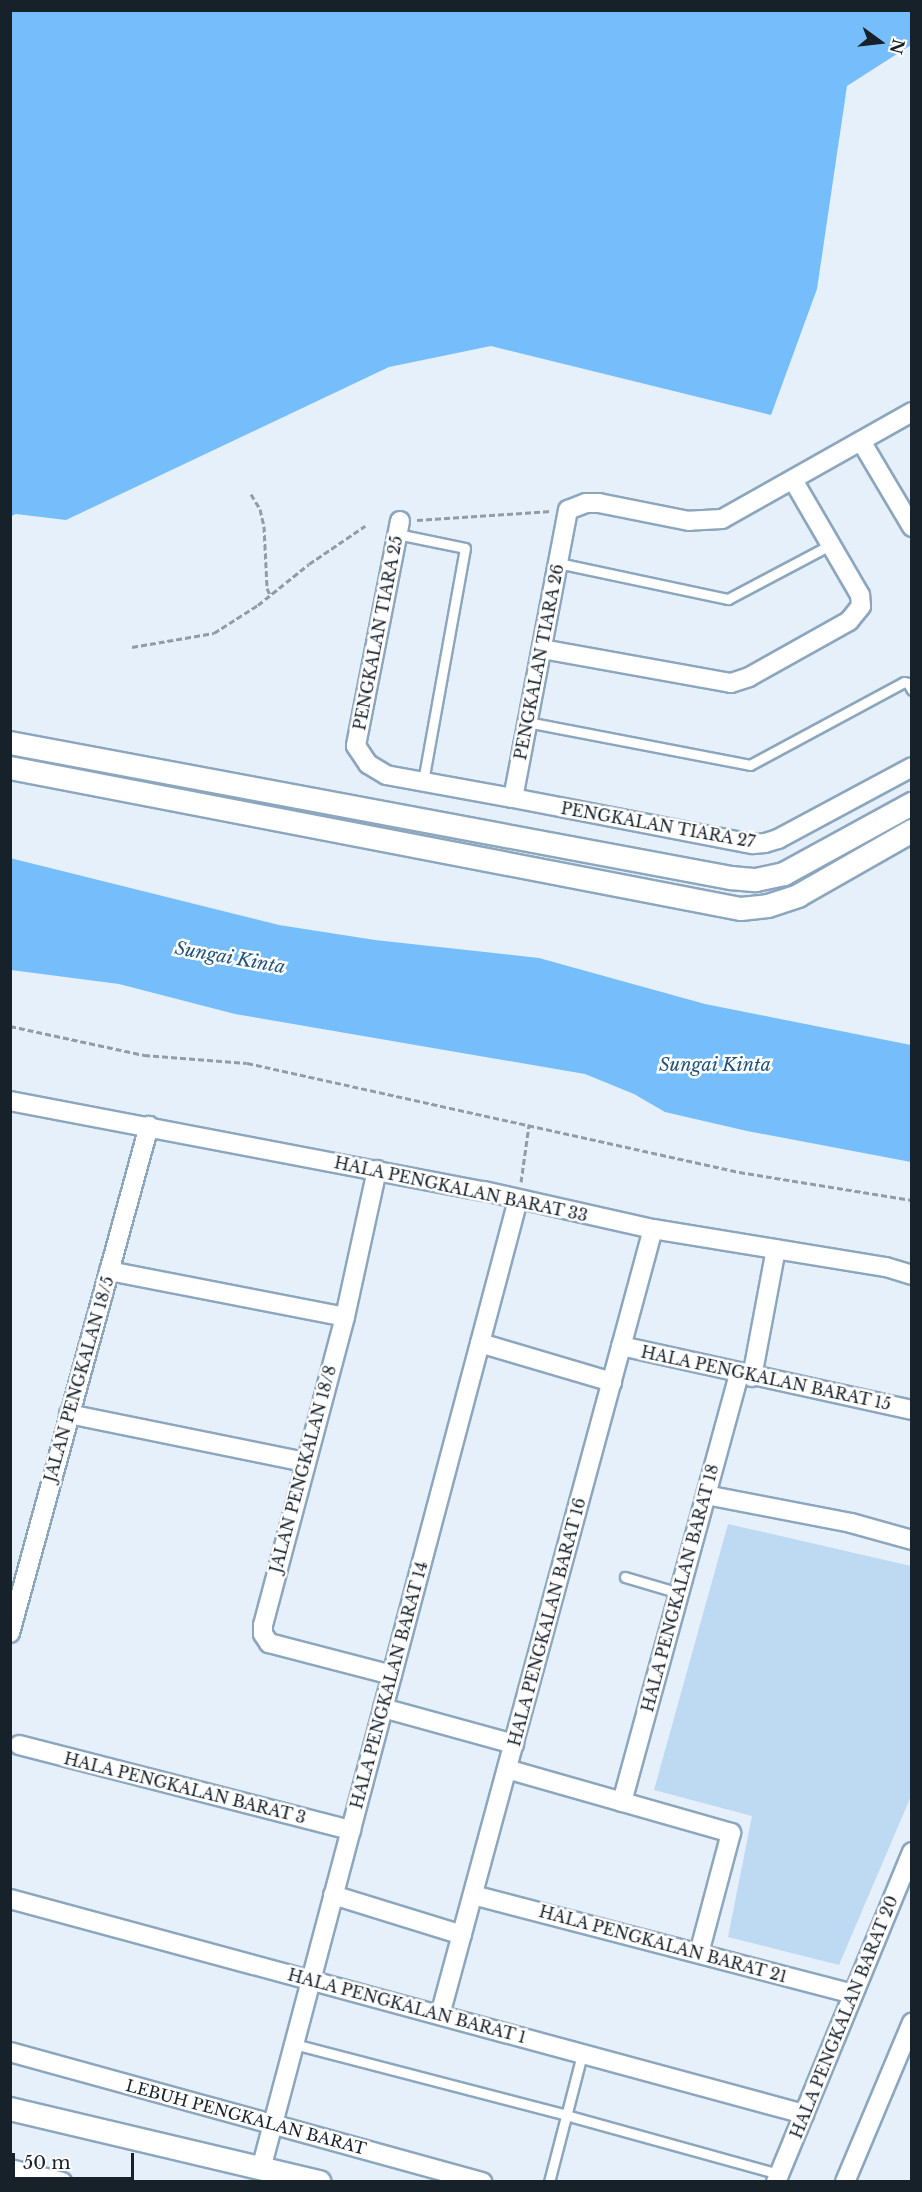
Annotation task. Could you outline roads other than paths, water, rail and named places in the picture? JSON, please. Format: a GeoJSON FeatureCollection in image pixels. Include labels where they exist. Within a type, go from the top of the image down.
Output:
{"type":"FeatureCollection","features":[{"type":"Feature","properties":{"kind":"street"},"geometry":{"type":"LineString","coordinates":[[542,649],[731,683],[749,677],[849,621],[861,606],[860,595],[793,480],[912,412]]}},
{"type":"Feature","properties":{"kind":"street"},"geometry":{"type":"LineString","coordinates":[[861,441],[905,502],[912,527]]}},
{"type":"Feature","properties":{"kind":"street","name":"PENGKALAN TIARA 26"},"geometry":{"type":"LineString","coordinates":[[521,800],[527,722],[568,510],[586,503],[599,503],[689,520],[722,519],[793,480]]}},
{"type":"Feature","properties":{"kind":"street","name":"PENGKALAN TIARA 25"},"geometry":{"type":"LineString","coordinates":[[379,771],[368,764],[356,746],[398,527]]}},
{"type":"Feature","properties":{"kind":"street"},"geometry":{"type":"LineString","coordinates":[[10,743],[731,878],[756,880],[784,874],[912,804]]}},
{"type":"Feature","properties":{"kind":"street","name":"PENGKALAN TIARA 27"},"geometry":{"type":"LineString","coordinates":[[379,771],[753,844],[778,839],[912,767]]}},
{"type":"Feature","properties":{"kind":"street"},"geometry":{"type":"LineString","coordinates":[[10,768],[741,909],[768,906],[798,896],[912,831]]}},
{"type":"Feature","properties":{"kind":"street","name":"HALA PENGKALAN BARAT 33"},"geometry":{"type":"LineString","coordinates":[[10,1101],[376,1170],[653,1229],[886,1267],[912,1275]]}},
{"type":"Feature","properties":{"kind":"street","name":"JALAN PENGKALAN 18/5"},"geometry":{"type":"LineString","coordinates":[[10,1633],[15,1593],[69,1414],[148,1126]]}},
{"type":"Feature","properties":{"kind":"street","name":"JALAN PENGKALAN 18/8"},"geometry":{"type":"LineString","coordinates":[[376,1170],[345,1317],[277,1563],[263,1634],[269,1643],[392,1676]]}},
{"type":"Feature","properties":{"kind":"street","name":"HALA PENGKALAN BARAT 14"},"geometry":{"type":"LineString","coordinates":[[261,2169],[518,1200]]}},
{"type":"Feature","properties":{"kind":"street","name":"HALA PENGKALAN BARAT 16"},"geometry":{"type":"LineString","coordinates":[[440,2015],[653,1229]]}},
{"type":"Feature","properties":{"kind":"street","name":"HALA PENGKALAN BARAT 18"},"geometry":{"type":"LineString","coordinates":[[622,1802],[706,1495],[745,1375],[776,1249]]}},
{"type":"Feature","properties":{"kind":"street"},"geometry":{"type":"LineString","coordinates":[[109,1271],[345,1317]]}},
{"type":"Feature","properties":{"kind":"street"},"geometry":{"type":"LineString","coordinates":[[480,1343],[612,1382]]}},
{"type":"Feature","properties":{"kind":"street","name":"HALA PENGKALAN BARAT 15"},"geometry":{"type":"LineString","coordinates":[[621,1346],[912,1410]]}},
{"type":"Feature","properties":{"kind":"street"},"geometry":{"type":"LineString","coordinates":[[69,1414],[305,1462]]}},
{"type":"Feature","properties":{"kind":"street"},"geometry":{"type":"LineString","coordinates":[[706,1495],[850,1524],[912,1540]]}},
{"type":"Feature","properties":{"kind":"street"},"geometry":{"type":"LineString","coordinates":[[383,1708],[514,1744]]}},
{"type":"Feature","properties":{"kind":"street","name":"HALA PENGKALAN BARAT 3"},"geometry":{"type":"LineString","coordinates":[[19,1745],[351,1830]]}},
{"type":"Feature","properties":{"kind":"street"},"geometry":{"type":"LineString","coordinates":[[507,1769],[731,1833],[699,1953]]}},
{"type":"Feature","properties":{"kind":"street","name":"HALA PENGKALAN BARAT 20"},"geometry":{"type":"LineString","coordinates":[[777,2178],[853,1994],[907,1875],[912,1852]]}},
{"type":"Feature","properties":{"kind":"street"},"geometry":{"type":"LineString","coordinates":[[333,1895],[462,1935]]}},
{"type":"Feature","properties":{"kind":"street","name":"HALA PENGKALAN BARAT 21"},"geometry":{"type":"LineString","coordinates":[[473,1895],[853,1994]]}},
{"type":"Feature","properties":{"kind":"street","name":"HALA PENGKALAN BARAT 1"},"geometry":{"type":"LineString","coordinates":[[10,1899],[804,2114]]}},
{"type":"Feature","properties":{"kind":"street"},"geometry":{"type":"LineString","coordinates":[[844,2181],[912,2023]]}},
{"type":"Feature","properties":{"kind":"street","name":"LEBUH PENGKALAN BARAT"},"geometry":{"type":"LineString","coordinates":[[10,2052],[482,2181]]}},
{"type":"Feature","properties":{"kind":"street"},"geometry":{"type":"LineString","coordinates":[[10,2109],[318,2181]]}},
{"type":"Feature","properties":{"kind":"street"},"geometry":{"type":"LineString","coordinates":[[10,2169],[62,2181]]}},
{"type":"Feature","properties":{"kind":"lane"},"geometry":{"type":"LineString","coordinates":[[398,527],[463,547],[465,551],[423,781]]}},
{"type":"Feature","properties":{"kind":"lane"},"geometry":{"type":"LineString","coordinates":[[558,563],[728,599],[830,545]]}},
{"type":"Feature","properties":{"kind":"lane"},"geometry":{"type":"LineString","coordinates":[[527,722],[750,765],[904,682],[908,683],[912,690]]}},
{"type":"Feature","properties":{"kind":"lane"},"geometry":{"type":"LineString","coordinates":[[625,1577],[679,1593]]}},
{"type":"Feature","properties":{"kind":"lane"},"geometry":{"type":"LineString","coordinates":[[294,2044],[566,2115],[777,2178]]}},
{"type":"Feature","properties":{"kind":"lane"},"geometry":{"type":"LineString","coordinates":[[549,2181],[582,2054]]}},
{"type":"Feature","properties":{"kind":"water"},"geometry":{"type":"Polygon","coordinates":[[[911,10],[911,45],[847,86],[817,289],[771,415],[491,346],[389,367],[66,520],[16,514],[11,516],[11,11],[911,10]]]}},
{"type":"Feature","properties":{"kind":"water","name":"Sungai Kinta"},"geometry":{"type":"Polygon","coordinates":[[[10,858],[279,925],[375,940],[539,958],[705,1004],[911,1045],[911,1162],[747,1131],[665,1112],[634,1094],[585,1074],[235,1014],[119,984],[11,970],[10,858]]]}}]}
